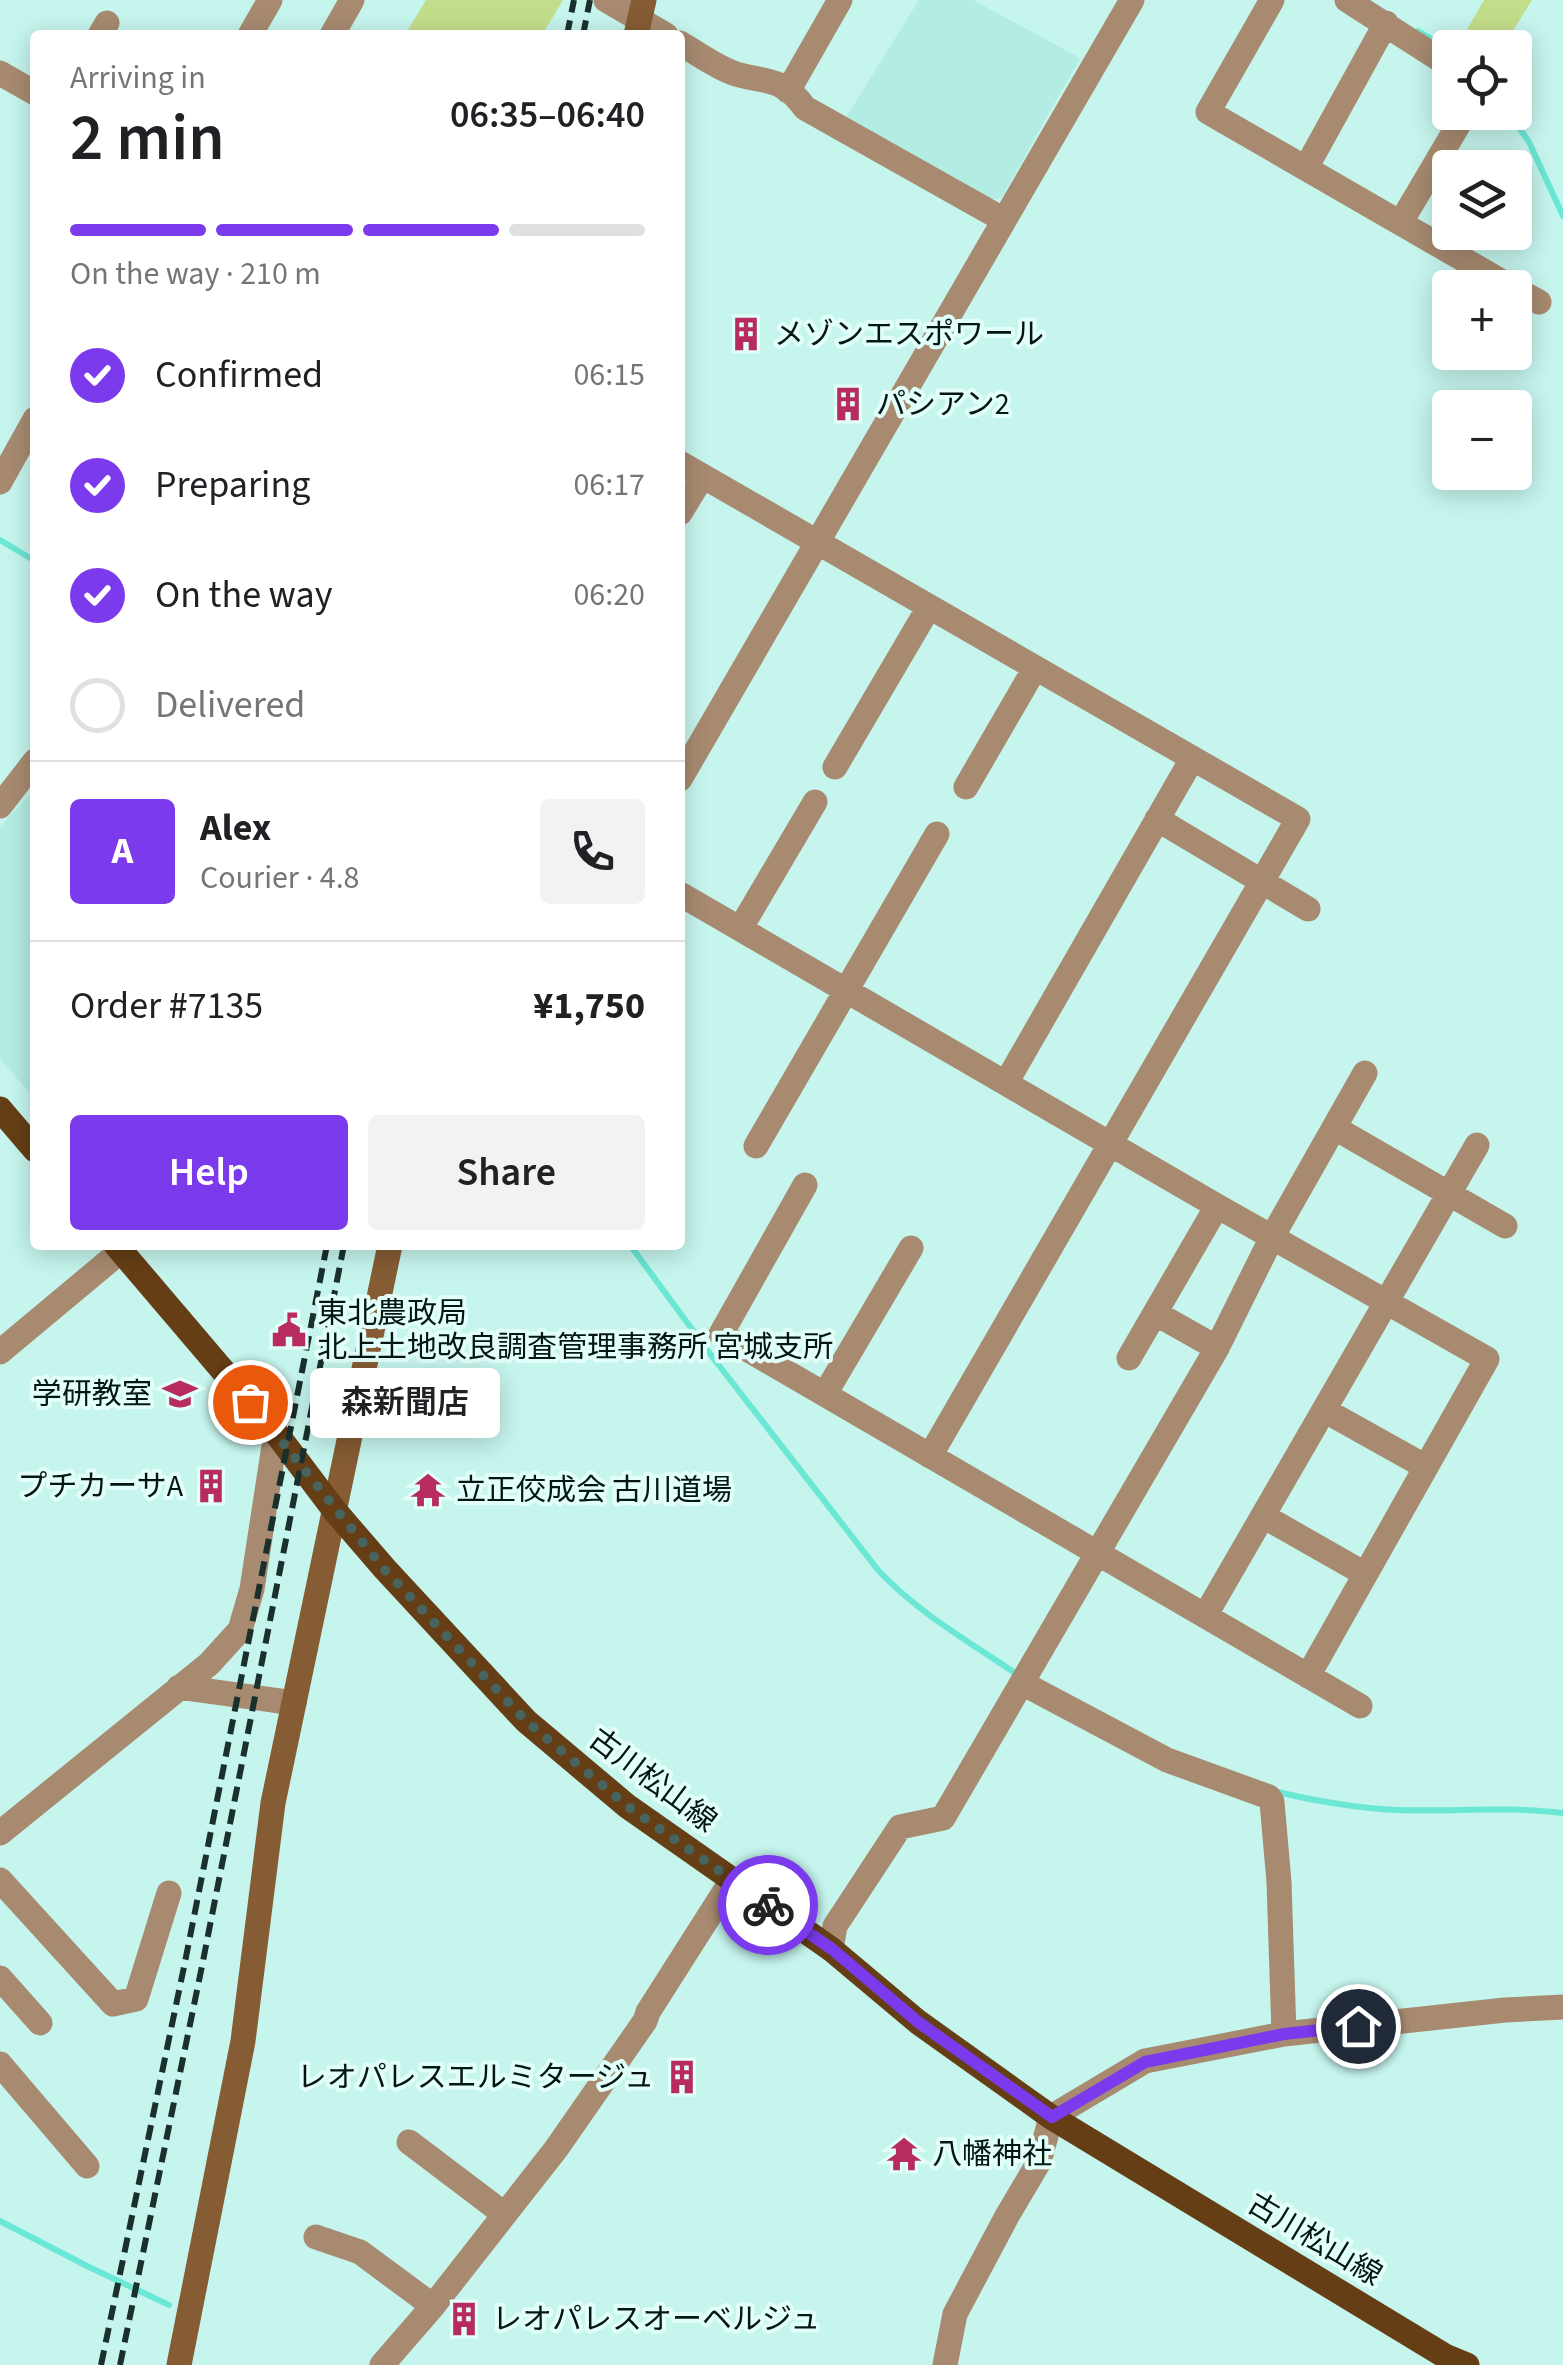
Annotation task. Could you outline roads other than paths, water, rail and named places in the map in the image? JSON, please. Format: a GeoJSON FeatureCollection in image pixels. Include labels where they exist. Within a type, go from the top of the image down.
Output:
{"type":"FeatureCollection","features":[{"type":"Feature","properties":{"kind":"main road"},"geometry":{"type":"LineString","coordinates":[[0,1109],[30,1144]]}},
{"type":"Feature","properties":{"kind":"main road","name":"古川松山線"},"geometry":{"type":"LineString","coordinates":[[120,1250],[276,1433],[384,1569],[526,1721],[627,1806],[832,1949],[918,2022],[1052,2117],[1445,2356],[1466,2365]]}},
{"type":"Feature","properties":{"kind":"street"},"geometry":{"type":"LineString","coordinates":[[253,30],[270,0]]}},
{"type":"Feature","properties":{"kind":"street"},"geometry":{"type":"LineString","coordinates":[[335,30],[352,0]]}},
{"type":"Feature","properties":{"kind":"street"},"geometry":{"type":"LineString","coordinates":[[606,0],[640,18]]}},
{"type":"Feature","properties":{"kind":"street"},"geometry":{"type":"LineString","coordinates":[[788,90],[840,0]]}},
{"type":"Feature","properties":{"kind":"street"},"geometry":{"type":"LineString","coordinates":[[685,771],[1132,0]]}},
{"type":"Feature","properties":{"kind":"street"},"geometry":{"type":"LineString","coordinates":[[1272,0],[1208,112],[1483,270]]}},
{"type":"Feature","properties":{"kind":"street"},"geometry":{"type":"LineString","coordinates":[[1348,0],[1432,54]]}},
{"type":"Feature","properties":{"kind":"street"},"geometry":{"type":"LineString","coordinates":[[1306,168],[1386,23]]}},
{"type":"Feature","properties":{"kind":"street"},"geometry":{"type":"LineString","coordinates":[[685,46],[734,74],[766,79],[788,90],[805,108],[1004,220]]}},
{"type":"Feature","properties":{"kind":"street"},"geometry":{"type":"LineString","coordinates":[[2,80],[30,91]]}},
{"type":"Feature","properties":{"kind":"street"},"geometry":{"type":"LineString","coordinates":[[1402,222],[1456,130]]}},
{"type":"Feature","properties":{"kind":"street"},"geometry":{"type":"LineString","coordinates":[[1532,298],[1538,302]]}},
{"type":"Feature","properties":{"kind":"street"},"geometry":{"type":"LineString","coordinates":[[0,482],[30,429]]}},
{"type":"Feature","properties":{"kind":"street"},"geometry":{"type":"LineString","coordinates":[[691,470],[1298,819],[930,1456]]}},
{"type":"Feature","properties":{"kind":"street"},"geometry":{"type":"LineString","coordinates":[[834,767],[929,608]]}},
{"type":"Feature","properties":{"kind":"street"},"geometry":{"type":"LineString","coordinates":[[966,787],[1035,668]]}},
{"type":"Feature","properties":{"kind":"street"},"geometry":{"type":"LineString","coordinates":[[1006,1083],[1192,759]]}},
{"type":"Feature","properties":{"kind":"street"},"geometry":{"type":"LineString","coordinates":[[0,806],[30,767]]}},
{"type":"Feature","properties":{"kind":"street"},"geometry":{"type":"LineString","coordinates":[[740,929],[815,802]]}},
{"type":"Feature","properties":{"kind":"street"},"geometry":{"type":"LineString","coordinates":[[1157,819],[1308,908]]}},
{"type":"Feature","properties":{"kind":"street"},"geometry":{"type":"LineString","coordinates":[[756,1146],[937,834]]}},
{"type":"Feature","properties":{"kind":"street"},"geometry":{"type":"LineString","coordinates":[[685,897],[1487,1359],[1308,1676]]}},
{"type":"Feature","properties":{"kind":"street"},"geometry":{"type":"LineString","coordinates":[[832,1949],[834,1926],[900,1827],[943,1818],[1217,1348],[1272,1237],[1366,1074]]}},
{"type":"Feature","properties":{"kind":"street"},"geometry":{"type":"LineString","coordinates":[[1335,1128],[1504,1226]]}},
{"type":"Feature","properties":{"kind":"street"},"geometry":{"type":"LineString","coordinates":[[1205,1616],[1477,1145]]}},
{"type":"Feature","properties":{"kind":"street"},"geometry":{"type":"LineString","coordinates":[[805,1185],[721,1334],[1360,1706]]}},
{"type":"Feature","properties":{"kind":"street"},"geometry":{"type":"LineString","coordinates":[[1129,1358],[1217,1206]]}},
{"type":"Feature","properties":{"kind":"street"},"geometry":{"type":"LineString","coordinates":[[825,1394],[911,1248]]}},
{"type":"Feature","properties":{"kind":"street"},"geometry":{"type":"LineString","coordinates":[[0,1352],[116,1250]]}},
{"type":"Feature","properties":{"kind":"street"},"geometry":{"type":"LineString","coordinates":[[178,2365],[242,2041],[273,1803],[389,1250]]}},
{"type":"Feature","properties":{"kind":"street"},"geometry":{"type":"LineString","coordinates":[[1155,1314],[1217,1348]]}},
{"type":"Feature","properties":{"kind":"street"},"geometry":{"type":"LineString","coordinates":[[1324,1410],[1426,1467]]}},
{"type":"Feature","properties":{"kind":"street"},"geometry":{"type":"LineString","coordinates":[[0,1832],[209,1664],[240,1630],[252,1588],[276,1433]]}},
{"type":"Feature","properties":{"kind":"street"},"geometry":{"type":"LineString","coordinates":[[1262,1516],[1365,1574]]}},
{"type":"Feature","properties":{"kind":"street"},"geometry":{"type":"LineString","coordinates":[[1022,1684],[1167,1760],[1269,1797],[1279,1882],[1284,2034]]}},
{"type":"Feature","properties":{"kind":"street"},"geometry":{"type":"LineString","coordinates":[[179,1688],[294,1703]]}},
{"type":"Feature","properties":{"kind":"street"},"geometry":{"type":"LineString","coordinates":[[0,1880],[113,2004],[136,1999],[170,1893]]}},
{"type":"Feature","properties":{"kind":"street"},"geometry":{"type":"LineString","coordinates":[[382,2365],[556,2149],[645,2020],[732,1880]]}},
{"type":"Feature","properties":{"kind":"street"},"geometry":{"type":"LineString","coordinates":[[0,1978],[40,2024]]}},
{"type":"Feature","properties":{"kind":"street"},"geometry":{"type":"LineString","coordinates":[[944,2365],[955,2314],[1039,2162],[1052,2117],[1145,2062],[1284,2034],[1563,2007]]}},
{"type":"Feature","properties":{"kind":"street"},"geometry":{"type":"LineString","coordinates":[[0,2064],[87,2166]]}},
{"type":"Feature","properties":{"kind":"street"},"geometry":{"type":"LineString","coordinates":[[410,2142],[504,2214]]}},
{"type":"Feature","properties":{"kind":"street"},"geometry":{"type":"LineString","coordinates":[[316,2237],[360,2252],[433,2306]]}},
{"type":"Feature","properties":{"kind":"waterway"},"geometry":{"type":"LineString","coordinates":[[1418,31],[1432,39]]}},
{"type":"Feature","properties":{"kind":"waterway"},"geometry":{"type":"LineString","coordinates":[[1521,130],[1563,216]]}},
{"type":"Feature","properties":{"kind":"waterway"},"geometry":{"type":"LineString","coordinates":[[0,540],[30,558]]}},
{"type":"Feature","properties":{"kind":"waterway"},"geometry":{"type":"LineString","coordinates":[[634,1250],[878,1570],[926,1613],[1015,1673]]}},
{"type":"Feature","properties":{"kind":"waterway"},"geometry":{"type":"LineString","coordinates":[[1274,1791],[1384,1809],[1563,1813]]}},
{"type":"Feature","properties":{"kind":"waterway"},"geometry":{"type":"LineString","coordinates":[[0,2221],[169,2305]]}},
{"type":"Feature","properties":{"kind":"railway"},"geometry":{"type":"LineString","coordinates":[[568,30],[574,0]]}},
{"type":"Feature","properties":{"kind":"railway"},"geometry":{"type":"LineString","coordinates":[[584,30],[590,0]]}},
{"type":"Feature","properties":{"kind":"railway"},"geometry":{"type":"LineString","coordinates":[[101,2365],[326,1250]]}},
{"type":"Feature","properties":{"kind":"railway"},"geometry":{"type":"LineString","coordinates":[[120,2365],[343,1250]]}},
{"type":"Feature","properties":{"kind":"place","name":"メゾンエスポワール"},"geometry":{"type":"Point","coordinates":[746,334]}},
{"type":"Feature","properties":{"kind":"place","name":"パシアン2"},"geometry":{"type":"Point","coordinates":[848,404]}},
{"type":"Feature","properties":{"kind":"place","name":"東北農政局 北上土地改良調査管理事務所 宮城支所"},"geometry":{"type":"Point","coordinates":[289,1330]}},
{"type":"Feature","properties":{"kind":"place","name":"学研教室"},"geometry":{"type":"Point","coordinates":[180,1394]}},
{"type":"Feature","properties":{"kind":"place","name":"森新聞店"},"geometry":{"type":"Point","coordinates":[250,1402]}},
{"type":"Feature","properties":{"kind":"place","name":"プチカーサA"},"geometry":{"type":"Point","coordinates":[211,1486]}},
{"type":"Feature","properties":{"kind":"place","name":"立正佼成会 古川道場"},"geometry":{"type":"Point","coordinates":[428,1490]}},
{"type":"Feature","properties":{"kind":"place","name":"レオパレスエルミタージュ"},"geometry":{"type":"Point","coordinates":[682,2077]}},
{"type":"Feature","properties":{"kind":"place","name":"八幡神社"},"geometry":{"type":"Point","coordinates":[904,2154]}},
{"type":"Feature","properties":{"kind":"place","name":"レオパレスオーベルジュ"},"geometry":{"type":"Point","coordinates":[464,2319]}}]}
